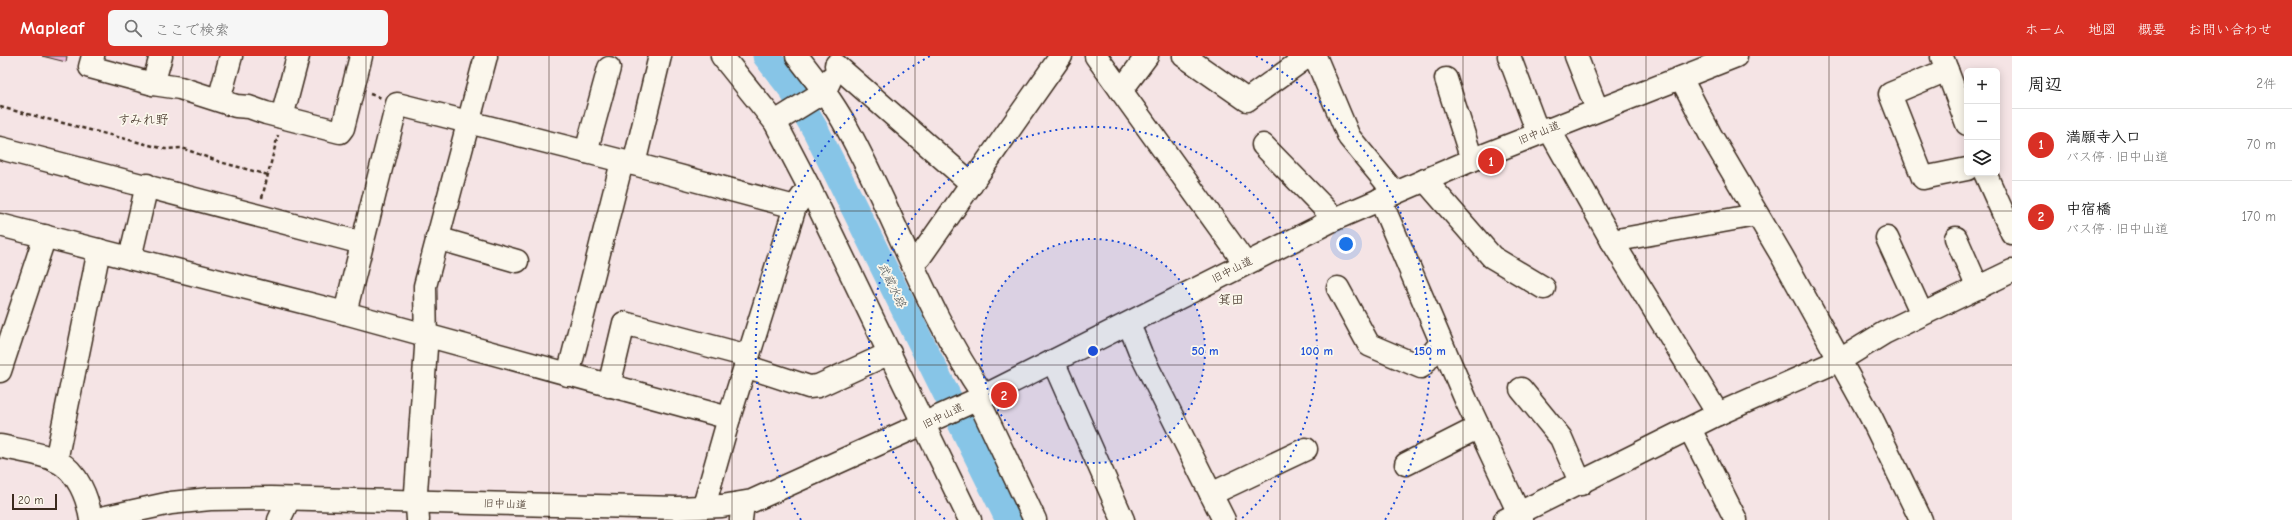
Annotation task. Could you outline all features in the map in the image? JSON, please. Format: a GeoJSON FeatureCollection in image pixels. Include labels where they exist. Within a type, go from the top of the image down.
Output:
{"type":"FeatureCollection","features":[{"type":"Feature","properties":{"kind":"street"},"geometry":{"type":"LineString","coordinates":[[93,56],[90,67],[153,84],[180,88],[236,106],[249,107],[280,125],[340,132],[343,128],[361,56]]}},
{"type":"Feature","properties":{"kind":"street"},"geometry":{"type":"LineString","coordinates":[[153,84],[161,56]]}},
{"type":"Feature","properties":{"kind":"street"},"geometry":{"type":"LineString","coordinates":[[219,100],[231,56]]}},
{"type":"Feature","properties":{"kind":"street"},"geometry":{"type":"LineString","coordinates":[[280,125],[298,56]]}},
{"type":"Feature","properties":{"kind":"street"},"geometry":{"type":"LineString","coordinates":[[418,511],[416,492],[426,348],[424,336],[425,286],[486,56]]}},
{"type":"Feature","properties":{"kind":"street"},"geometry":{"type":"LineString","coordinates":[[568,375],[660,56]]}},
{"type":"Feature","properties":{"kind":"street"},"geometry":{"type":"LineString","coordinates":[[722,56],[781,120],[809,186],[890,353],[928,423],[970,520]]}},
{"type":"Feature","properties":{"kind":"street"},"geometry":{"type":"LineString","coordinates":[[796,56],[820,94],[847,128],[913,262],[1035,520]]}},
{"type":"Feature","properties":{"kind":"street"},"geometry":{"type":"LineString","coordinates":[[913,262],[920,257],[1061,56]]}},
{"type":"Feature","properties":{"kind":"street"},"geometry":{"type":"LineString","coordinates":[[1096,56],[1245,263]]}},
{"type":"Feature","properties":{"kind":"street"},"geometry":{"type":"LineString","coordinates":[[1121,91],[1147,56]]}},
{"type":"Feature","properties":{"kind":"street"},"geometry":{"type":"LineString","coordinates":[[1184,56],[1247,100],[1308,56]]}},
{"type":"Feature","properties":{"kind":"street"},"geometry":{"type":"LineString","coordinates":[[1315,56],[1349,137],[1388,196],[1441,343],[1479,427],[1516,518],[1718,414],[1840,360],[1884,333],[2012,271]]}},
{"type":"Feature","properties":{"kind":"street"},"geometry":{"type":"LineString","coordinates":[[1509,56],[1543,131],[1718,414]]}},
{"type":"Feature","properties":{"kind":"street"},"geometry":{"type":"LineString","coordinates":[[1576,56],[1597,110]]}},
{"type":"Feature","properties":{"kind":"street","name":"旧中山道"},"geometry":{"type":"LineString","coordinates":[[91,520],[171,503],[210,499],[288,499],[418,511],[677,514],[704,506],[742,511],[766,496],[978,399],[1129,324],[1245,263],[1335,219],[1543,131],[1736,56]]}},
{"type":"Feature","properties":{"kind":"street"},"geometry":{"type":"LineString","coordinates":[[781,120],[820,94],[837,60],[972,184]]}},
{"type":"Feature","properties":{"kind":"street"},"geometry":{"type":"LineString","coordinates":[[1964,116],[1944,63],[1890,94],[1923,178],[1964,170]]}},
{"type":"Feature","properties":{"kind":"street"},"geometry":{"type":"LineString","coordinates":[[586,152],[609,68]]}},
{"type":"Feature","properties":{"kind":"street"},"geometry":{"type":"LineString","coordinates":[[1681,78],[1871,417],[1921,520]]}},
{"type":"Feature","properties":{"kind":"street"},"geometry":{"type":"LineString","coordinates":[[1446,79],[1472,160]]}},
{"type":"Feature","properties":{"kind":"street"},"geometry":{"type":"LineString","coordinates":[[345,313],[397,104],[586,152],[795,208]]}},
{"type":"Feature","properties":{"kind":"street"},"geometry":{"type":"LineString","coordinates":[[1263,145],[1335,219]]}},
{"type":"Feature","properties":{"kind":"street"},"geometry":{"type":"LineString","coordinates":[[0,148],[147,185],[362,243]]}},
{"type":"Feature","properties":{"kind":"street"},"geometry":{"type":"LineString","coordinates":[[1986,176],[2012,233]]}},
{"type":"Feature","properties":{"kind":"street"},"geometry":{"type":"LineString","coordinates":[[1425,180],[1492,257],[1544,288]]}},
{"type":"Feature","properties":{"kind":"street"},"geometry":{"type":"LineString","coordinates":[[130,258],[147,185]]}},
{"type":"Feature","properties":{"kind":"street"},"geometry":{"type":"LineString","coordinates":[[704,506],[746,361],[795,208],[809,186]]}},
{"type":"Feature","properties":{"kind":"street"},"geometry":{"type":"LineString","coordinates":[[1612,241],[1756,214]]}},
{"type":"Feature","properties":{"kind":"street"},"geometry":{"type":"LineString","coordinates":[[0,225],[345,313],[424,336],[729,418]]}},
{"type":"Feature","properties":{"kind":"street"},"geometry":{"type":"LineString","coordinates":[[0,371],[44,236]]}},
{"type":"Feature","properties":{"kind":"street"},"geometry":{"type":"LineString","coordinates":[[437,238],[517,261]]}},
{"type":"Feature","properties":{"kind":"street"},"geometry":{"type":"LineString","coordinates":[[1887,238],[1922,314]]}},
{"type":"Feature","properties":{"kind":"street"},"geometry":{"type":"LineString","coordinates":[[1956,238],[1978,288]]}},
{"type":"Feature","properties":{"kind":"street"},"geometry":{"type":"LineString","coordinates":[[56,460],[99,250]]}},
{"type":"Feature","properties":{"kind":"street"},"geometry":{"type":"LineString","coordinates":[[1338,288],[1369,345],[1421,367],[1441,343]]}},
{"type":"Feature","properties":{"kind":"street"},"geometry":{"type":"LineString","coordinates":[[609,386],[624,323],[746,361],[809,387],[818,386],[890,353]]}},
{"type":"Feature","properties":{"kind":"street"},"geometry":{"type":"LineString","coordinates":[[1129,324],[1141,354],[1224,520]]}},
{"type":"Feature","properties":{"kind":"street"},"geometry":{"type":"LineString","coordinates":[[1052,361],[1123,520]]}},
{"type":"Feature","properties":{"kind":"street"},"geometry":{"type":"LineString","coordinates":[[1521,389],[1561,438],[1581,484]]}},
{"type":"Feature","properties":{"kind":"street"},"geometry":{"type":"LineString","coordinates":[[1406,464],[1479,427]]}},
{"type":"Feature","properties":{"kind":"street"},"geometry":{"type":"LineString","coordinates":[[1690,429],[1736,520]]}},
{"type":"Feature","properties":{"kind":"street"},"geometry":{"type":"LineString","coordinates":[[0,446],[56,460],[69,470],[79,484],[89,503],[91,520]]}},
{"type":"Feature","properties":{"kind":"street"},"geometry":{"type":"LineString","coordinates":[[1211,494],[1306,449]]}},
{"type":"Feature","properties":{"kind":"street"},"geometry":{"type":"LineString","coordinates":[[280,520],[288,499]]}},
{"type":"Feature","properties":{"kind":"path"},"geometry":{"type":"LineString","coordinates":[[353,90],[390,100],[397,104]]}},
{"type":"Feature","properties":{"kind":"path"},"geometry":{"type":"LineString","coordinates":[[0,106],[165,149],[182,148],[220,162],[268,175]]}},
{"type":"Feature","properties":{"kind":"path"},"geometry":{"type":"LineString","coordinates":[[262,200],[280,125]]}},
{"type":"Feature","properties":{"kind":"building"},"geometry":{"type":"Polygon","coordinates":[[[42,56],[67,56],[66,62],[42,56]]]}},
{"type":"Feature","properties":{"kind":"waterway","name":"武蔵水路"},"geometry":{"type":"LineString","coordinates":[[766,56],[791,88],[816,131],[1009,520]]}},
{"type":"Feature","properties":{"kind":"place","name":"満願寺入口"},"geometry":{"type":"Point","coordinates":[1491,161]}},
{"type":"Feature","properties":{"kind":"place","name":"中宿橋"},"geometry":{"type":"Point","coordinates":[1004,395]}},
{"type":"Feature","properties":{"kind":"district","name":"すみれ野"},"geometry":{"type":"Point","coordinates":[143,119]}},
{"type":"Feature","properties":{"kind":"district","name":"箕田"},"geometry":{"type":"Point","coordinates":[1231,299]}}]}
